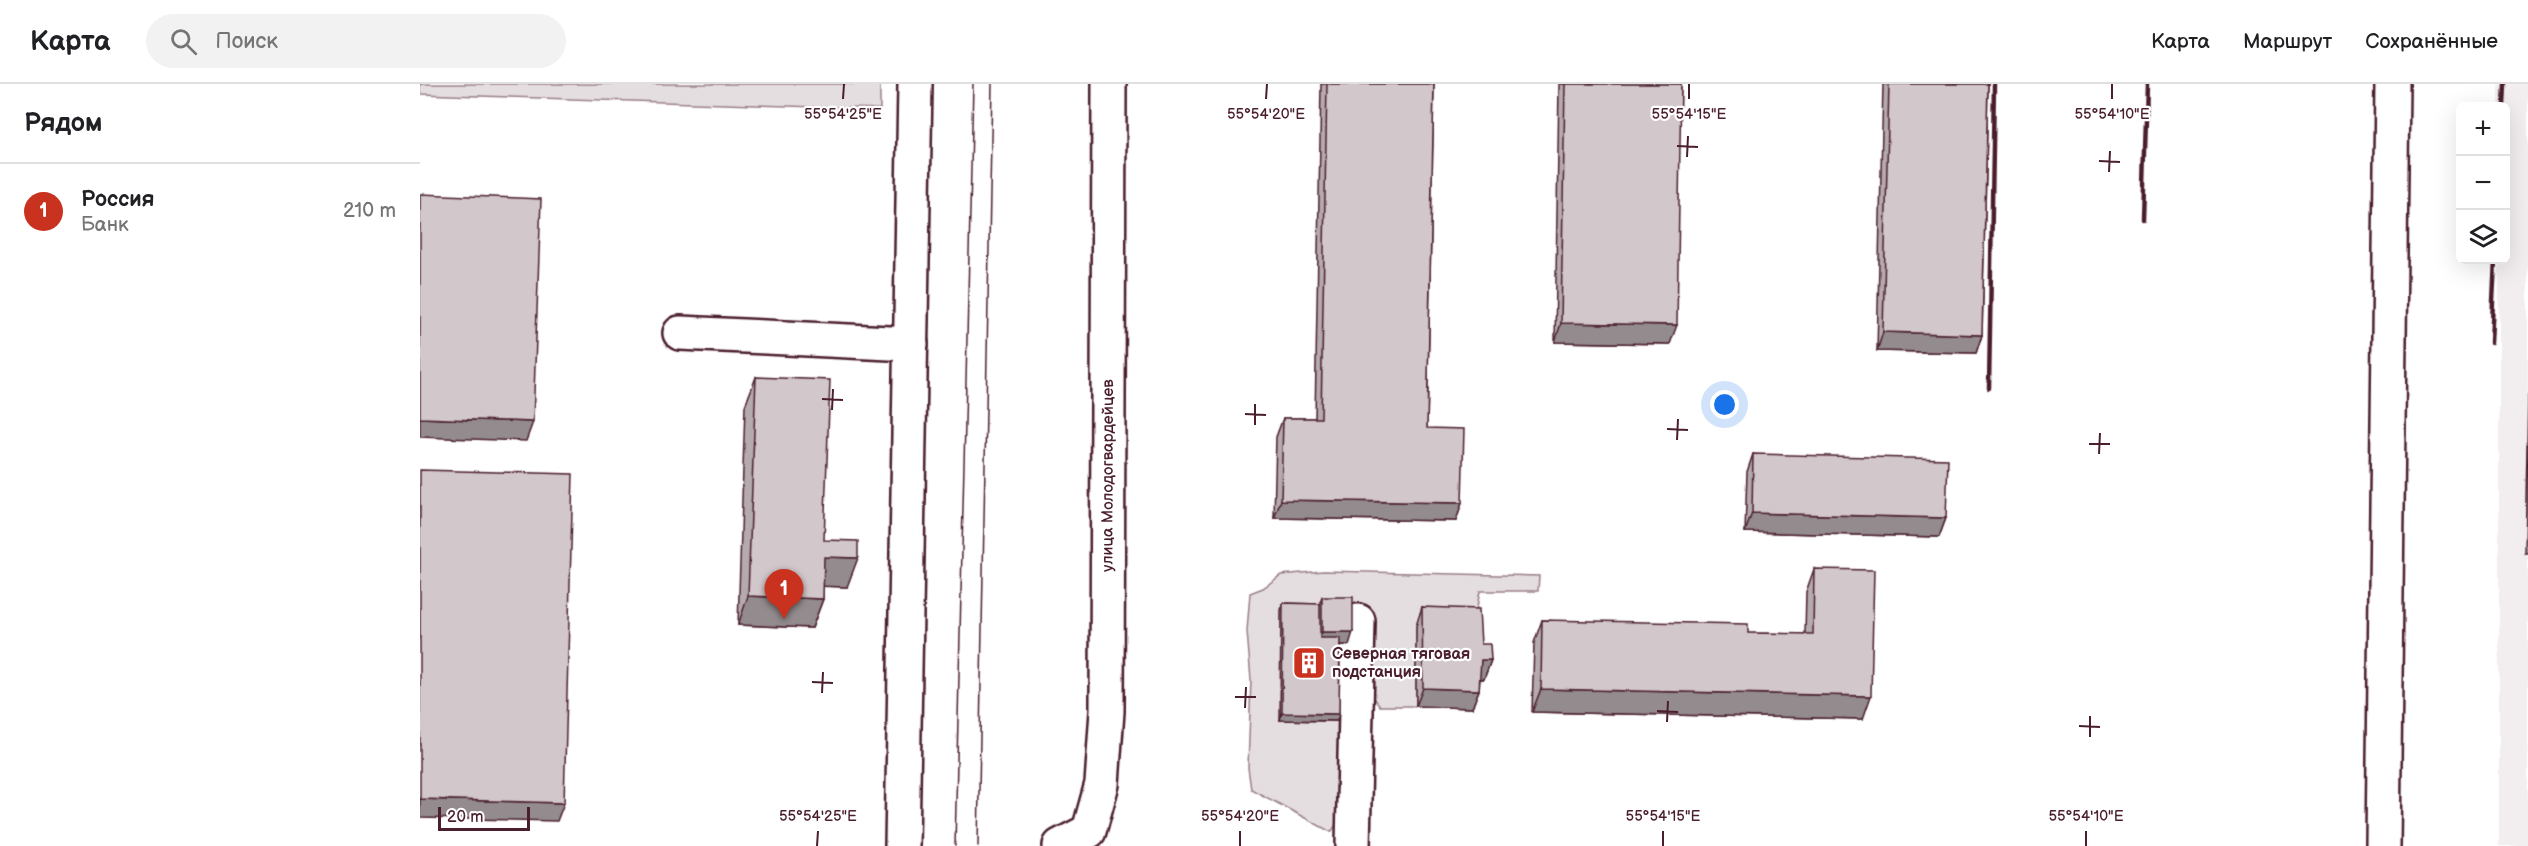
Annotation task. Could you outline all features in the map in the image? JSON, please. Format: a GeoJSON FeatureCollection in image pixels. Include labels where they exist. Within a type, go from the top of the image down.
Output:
{"type":"FeatureCollection","features":[{"type":"Feature","properties":{"kind":"street"},"geometry":{"type":"LineString","coordinates":[[902,846],[915,84]]}},
{"type":"Feature","properties":{"kind":"street","name":"улица Молодогвардейцев"},"geometry":{"type":"LineString","coordinates":[[1060,846],[1102,839],[1102,784],[1107,711],[1109,84]]}},
{"type":"Feature","properties":{"kind":"street"},"geometry":{"type":"LineString","coordinates":[[2383,846],[2392,84]]}},
{"type":"Feature","properties":{"kind":"street"},"geometry":{"type":"LineString","coordinates":[[680,333],[911,344]]}},
{"type":"Feature","properties":{"kind":"street"},"geometry":{"type":"LineString","coordinates":[[1353,846],[1358,621]]}},
{"type":"Feature","properties":{"kind":"shaded area"},"geometry":{"type":"Polygon","coordinates":[[[420,84],[880,84],[880,109],[420,94],[420,84]]]}},
{"type":"Feature","properties":{"kind":"shaded area"},"geometry":{"type":"Polygon","coordinates":[[[2499,84],[2528,84],[2528,846],[2499,846],[2499,264],[2510,264],[2510,102],[2499,102],[2499,84]]]}},
{"type":"Feature","properties":{"kind":"shaded area"},"geometry":{"type":"Polygon","coordinates":[[[1323,571],[1539,576],[1538,591],[1480,591],[1473,628],[1416,626],[1416,706],[1380,706],[1372,695],[1374,612],[1365,608],[1280,720],[1342,723],[1339,821],[1331,832],[1251,789],[1248,768],[1251,680],[1247,631],[1250,593],[1263,588],[1281,575],[1323,571]]]}},
{"type":"Feature","properties":{"kind":"building"},"geometry":{"type":"Polygon","coordinates":[[[1327,84],[1434,84],[1427,428],[1464,429],[1462,503],[1281,500],[1283,418],[1321,418],[1327,84]]]}},
{"type":"Feature","properties":{"kind":"building"},"geometry":{"type":"Polygon","coordinates":[[[1565,84],[1681,84],[1677,325],[1561,323],[1565,84]]]}},
{"type":"Feature","properties":{"kind":"building"},"geometry":{"type":"Polygon","coordinates":[[[1889,84],[1988,84],[1982,335],[1883,332],[1889,84]]]}},
{"type":"Feature","properties":{"kind":"building"},"geometry":{"type":"Polygon","coordinates":[[[420,194],[541,199],[533,422],[420,418],[420,194]]]}},
{"type":"Feature","properties":{"kind":"building"},"geometry":{"type":"Polygon","coordinates":[[[756,377],[830,380],[824,540],[858,541],[858,558],[824,557],[823,599],[748,596],[756,377]]]}},
{"type":"Feature","properties":{"kind":"building"},"geometry":{"type":"Polygon","coordinates":[[[1753,454],[1948,459],[1946,518],[1752,513],[1753,454]]]}},
{"type":"Feature","properties":{"kind":"building"},"geometry":{"type":"Polygon","coordinates":[[[420,470],[573,474],[564,803],[420,799],[420,470]]]}},
{"type":"Feature","properties":{"kind":"building"},"geometry":{"type":"Polygon","coordinates":[[[1814,569],[1874,570],[1871,696],[1541,689],[1542,620],[1748,624],[1748,633],[1813,634],[1814,569]]]}},
{"type":"Feature","properties":{"kind":"building"},"geometry":{"type":"Polygon","coordinates":[[[1322,597],[1353,597],[1353,632],[1322,632],[1322,597]]]}},
{"type":"Feature","properties":{"kind":"building","name":"Северная тяговая подстанция"},"geometry":{"type":"Polygon","coordinates":[[[1283,603],[1320,604],[1320,638],[1340,638],[1339,714],[1282,713],[1283,603]]]}},
{"type":"Feature","properties":{"kind":"building"},"geometry":{"type":"Polygon","coordinates":[[[1422,607],[1479,609],[1481,644],[1490,644],[1491,660],[1481,660],[1479,690],[1423,688],[1422,607]]]}},
{"type":"Feature","properties":{"kind":"tram line"},"geometry":{"type":"LineString","coordinates":[[955,846],[973,84]]}},
{"type":"Feature","properties":{"kind":"tram line"},"geometry":{"type":"LineString","coordinates":[[978,846],[992,84]]}},
{"type":"Feature","properties":{"kind":"railway"},"geometry":{"type":"LineString","coordinates":[[1989,388],[1994,84]]}},
{"type":"Feature","properties":{"kind":"railway"},"geometry":{"type":"LineString","coordinates":[[2143,219],[2147,84]]}},
{"type":"Feature","properties":{"kind":"railway"},"geometry":{"type":"LineString","coordinates":[[2504,102],[2505,84]]}},
{"type":"Feature","properties":{"kind":"railway"},"geometry":{"type":"LineString","coordinates":[[2491,343],[2495,264]]}},
{"type":"Feature","properties":{"kind":"place","name":"Россия"},"geometry":{"type":"Point","coordinates":[784,619]}},
{"type":"Feature","properties":{"kind":"place","name":"Северная тяговая подстанция"},"geometry":{"type":"Point","coordinates":[1309,663]}}]}
